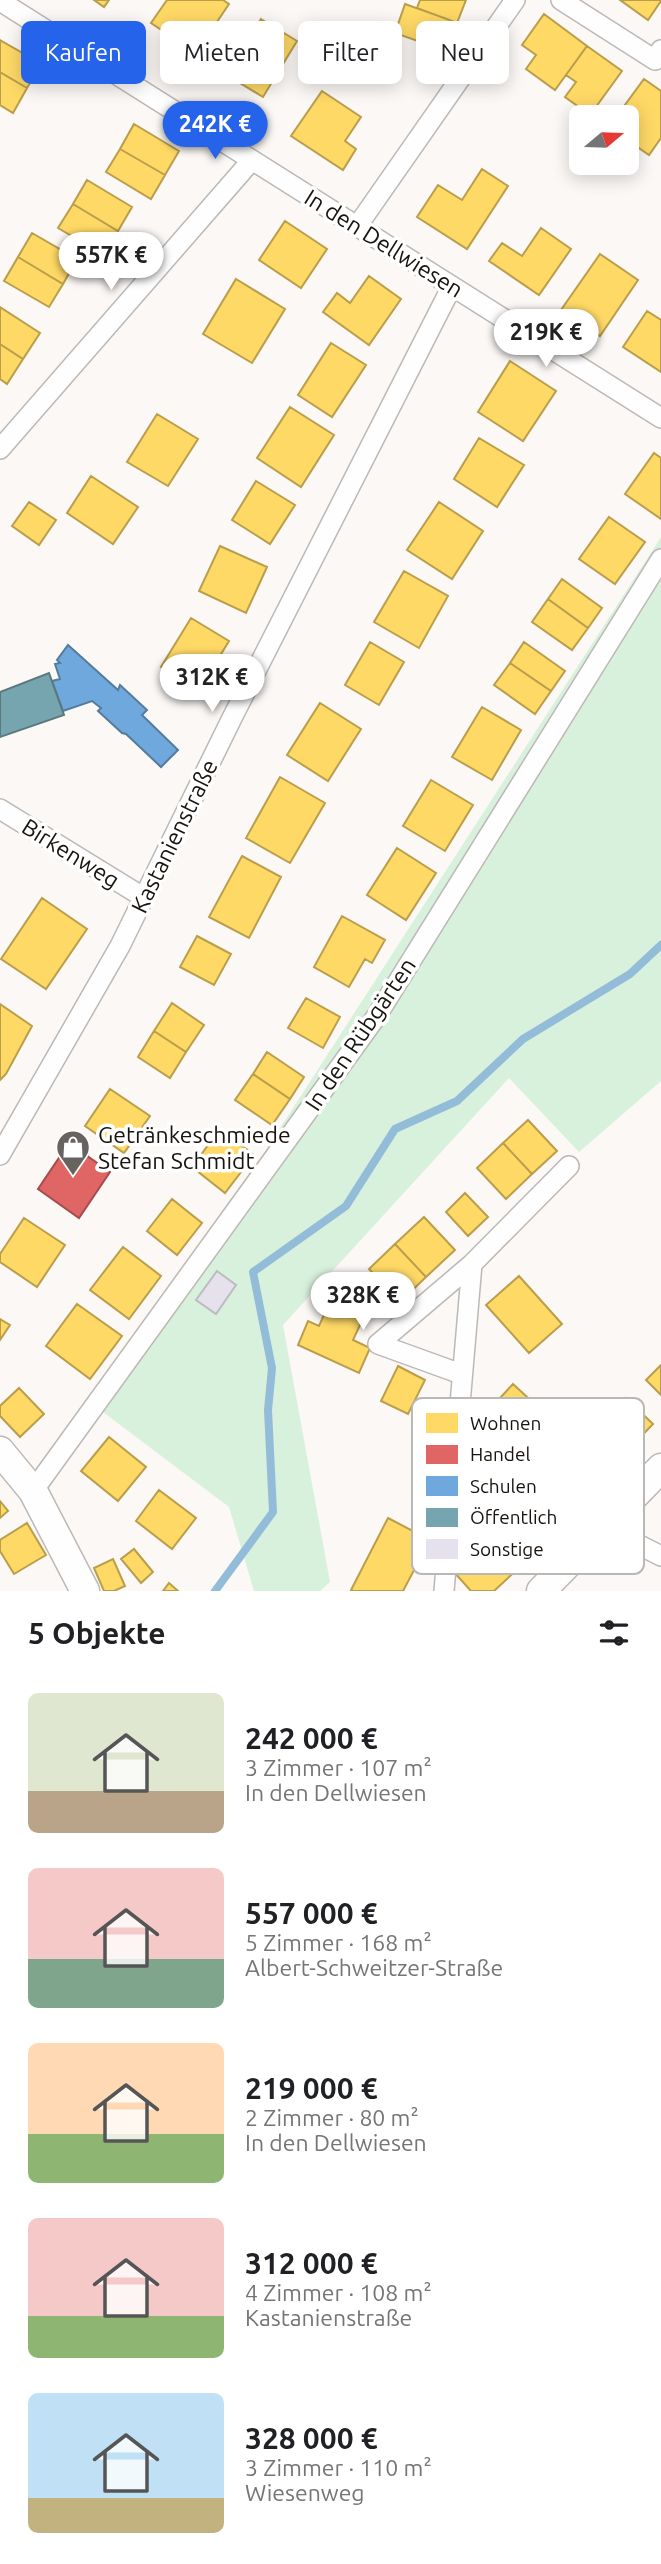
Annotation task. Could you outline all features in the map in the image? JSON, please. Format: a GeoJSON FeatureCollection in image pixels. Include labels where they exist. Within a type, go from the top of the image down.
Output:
{"type":"FeatureCollection","features":[{"type":"Feature","properties":{"kind":"street"},"geometry":{"type":"LineString","coordinates":[[358,225],[515,0]]}},
{"type":"Feature","properties":{"kind":"street"},"geometry":{"type":"LineString","coordinates":[[561,0],[655,60],[661,50]]}},
{"type":"Feature","properties":{"kind":"street","name":"In den Dellwiesen"},"geometry":{"type":"LineString","coordinates":[[0,1],[661,418]]}},
{"type":"Feature","properties":{"kind":"street"},"geometry":{"type":"LineString","coordinates":[[0,449],[251,160]]}},
{"type":"Feature","properties":{"kind":"street","name":"Kastanienstraße"},"geometry":{"type":"LineString","coordinates":[[3,1145],[120,946],[452,286]]}},
{"type":"Feature","properties":{"kind":"street","name":"In den Rübgärten"},"geometry":{"type":"LineString","coordinates":[[33,1491],[376,1017],[661,559]]}},
{"type":"Feature","properties":{"kind":"street","name":"Birkenweg"},"geometry":{"type":"LineString","coordinates":[[0,809],[143,897]]}},
{"type":"Feature","properties":{"kind":"street"},"geometry":{"type":"LineString","coordinates":[[461,1374],[378,1345],[472,1264],[569,1166]]}},
{"type":"Feature","properties":{"kind":"street"},"geometry":{"type":"LineString","coordinates":[[459,1398],[472,1264]]}},
{"type":"Feature","properties":{"kind":"street"},"geometry":{"type":"LineString","coordinates":[[0,1451],[33,1491],[85,1591]]}},
{"type":"Feature","properties":{"kind":"street"},"geometry":{"type":"LineString","coordinates":[[644,1486],[661,1468]]}},
{"type":"Feature","properties":{"kind":"street"},"geometry":{"type":"LineString","coordinates":[[644,1547],[661,1556]]}},
{"type":"Feature","properties":{"kind":"street"},"geometry":{"type":"LineString","coordinates":[[541,1591],[558,1574]]}},
{"type":"Feature","properties":{"kind":"green space"},"geometry":{"type":"Polygon","coordinates":[[[661,537],[661,1081],[579,1152],[509,1078],[283,1325],[330,1582],[320,1591],[254,1591],[229,1507],[99,1409],[661,537]]]}},
{"type":"Feature","properties":{"kind":"building: Wohnen"},"geometry":{"type":"Polygon","coordinates":[[[94,0],[109,0],[104,7],[94,0]]]}},
{"type":"Feature","properties":{"kind":"building: Wohnen"},"geometry":{"type":"Polygon","coordinates":[[[167,0],[223,0],[229,4],[218,21],[160,21],[160,29],[151,23],[167,0]]]}},
{"type":"Feature","properties":{"kind":"building: Wohnen"},"geometry":{"type":"Polygon","coordinates":[[[420,0],[466,0],[458,21],[417,8],[420,0]]]}},
{"type":"Feature","properties":{"kind":"building: Wohnen"},"geometry":{"type":"Polygon","coordinates":[[[620,0],[661,0],[661,1],[648,20],[620,0]]]}},
{"type":"Feature","properties":{"kind":"building: Wohnen"},"geometry":{"type":"Polygon","coordinates":[[[405,4],[450,20],[416,21],[416,40],[402,35],[402,21],[399,21],[405,4]]]}},
{"type":"Feature","properties":{"kind":"building: Wohnen"},"geometry":{"type":"Polygon","coordinates":[[[544,14],[587,46],[555,90],[526,69],[536,55],[522,45],[544,14]]]}},
{"type":"Feature","properties":{"kind":"building: Wohnen"},"geometry":{"type":"Polygon","coordinates":[[[284,33],[297,41],[284,62],[284,33]]]}},
{"type":"Feature","properties":{"kind":"building: Wohnen"},"geometry":{"type":"Polygon","coordinates":[[[0,40],[21,52],[21,84],[30,84],[27,88],[0,72],[0,40]]]}},
{"type":"Feature","properties":{"kind":"building: Wohnen"},"geometry":{"type":"Polygon","coordinates":[[[587,46],[622,71],[597,105],[576,105],[565,97],[576,82],[566,75],[587,46]]]}},
{"type":"Feature","properties":{"kind":"building: Wohnen"},"geometry":{"type":"Polygon","coordinates":[[[0,72],[27,88],[13,113],[0,105],[0,72]]]}},
{"type":"Feature","properties":{"kind":"building: Wohnen"},"geometry":{"type":"Polygon","coordinates":[[[644,79],[661,91],[661,138],[649,155],[639,148],[639,105],[625,105],[644,79]]]}},
{"type":"Feature","properties":{"kind":"building: Wohnen"},"geometry":{"type":"Polygon","coordinates":[[[242,84],[271,84],[263,97],[242,84]]]}},
{"type":"Feature","properties":{"kind":"building: Wohnen"},"geometry":{"type":"Polygon","coordinates":[[[322,91],[361,117],[345,141],[356,149],[343,170],[291,136],[322,91]]]}},
{"type":"Feature","properties":{"kind":"building: Wohnen"},"geometry":{"type":"Polygon","coordinates":[[[134,124],[179,151],[165,175],[120,149],[134,124]]]}},
{"type":"Feature","properties":{"kind":"building: Wohnen"},"geometry":{"type":"Polygon","coordinates":[[[120,149],[165,175],[151,199],[106,172],[120,149]]]}},
{"type":"Feature","properties":{"kind":"building: Wohnen"},"geometry":{"type":"Polygon","coordinates":[[[482,169],[508,186],[467,249],[417,217],[438,185],[462,200],[482,169]]]}},
{"type":"Feature","properties":{"kind":"building: Wohnen"},"geometry":{"type":"Polygon","coordinates":[[[87,180],[132,207],[118,231],[73,204],[87,180]]]}},
{"type":"Feature","properties":{"kind":"building: Wohnen"},"geometry":{"type":"Polygon","coordinates":[[[73,204],[118,231],[104,255],[58,228],[73,204]]]}},
{"type":"Feature","properties":{"kind":"building: Wohnen"},"geometry":{"type":"Polygon","coordinates":[[[285,221],[327,249],[301,288],[259,260],[285,221]]]}},
{"type":"Feature","properties":{"kind":"building: Wohnen"},"geometry":{"type":"Polygon","coordinates":[[[541,228],[571,249],[539,295],[489,261],[502,243],[522,256],[541,228]]]}},
{"type":"Feature","properties":{"kind":"building: Wohnen"},"geometry":{"type":"Polygon","coordinates":[[[32,233],[77,259],[63,284],[18,257],[32,233]]]}},
{"type":"Feature","properties":{"kind":"building: Wohnen"},"geometry":{"type":"Polygon","coordinates":[[[600,254],[638,280],[600,336],[561,310],[600,254]]]}},
{"type":"Feature","properties":{"kind":"building: Wohnen"},"geometry":{"type":"Polygon","coordinates":[[[18,257],[63,284],[49,307],[4,281],[18,257]]]}},
{"type":"Feature","properties":{"kind":"building: Wohnen"},"geometry":{"type":"Polygon","coordinates":[[[369,276],[401,299],[369,345],[323,312],[337,293],[350,303],[369,276]]]}},
{"type":"Feature","properties":{"kind":"building: Wohnen"},"geometry":{"type":"Polygon","coordinates":[[[236,279],[285,309],[252,363],[203,334],[236,279]]]}},
{"type":"Feature","properties":{"kind":"building: Wohnen"},"geometry":{"type":"Polygon","coordinates":[[[0,307],[40,333],[23,359],[0,344],[0,307]]]}},
{"type":"Feature","properties":{"kind":"building: Wohnen"},"geometry":{"type":"Polygon","coordinates":[[[647,311],[661,320],[661,372],[623,347],[647,311]]]}},
{"type":"Feature","properties":{"kind":"building: Wohnen"},"geometry":{"type":"Polygon","coordinates":[[[331,343],[366,365],[332,417],[298,395],[331,343]]]}},
{"type":"Feature","properties":{"kind":"building: Wohnen"},"geometry":{"type":"Polygon","coordinates":[[[0,344],[23,359],[7,384],[0,379],[0,344]]]}},
{"type":"Feature","properties":{"kind":"building: Wohnen"},"geometry":{"type":"Polygon","coordinates":[[[510,361],[556,391],[523,441],[478,412],[510,361]]]}},
{"type":"Feature","properties":{"kind":"building: Wohnen"},"geometry":{"type":"Polygon","coordinates":[[[290,407],[334,435],[301,487],[257,458],[290,407]]]}},
{"type":"Feature","properties":{"kind":"building: Wohnen"},"geometry":{"type":"Polygon","coordinates":[[[157,414],[198,439],[168,486],[127,462],[157,414]]]}},
{"type":"Feature","properties":{"kind":"building: Wohnen"},"geometry":{"type":"Polygon","coordinates":[[[479,438],[524,465],[497,507],[454,479],[479,438]]]}},
{"type":"Feature","properties":{"kind":"building: Wohnen"},"geometry":{"type":"Polygon","coordinates":[[[654,453],[661,458],[661,519],[625,494],[654,453]]]}},
{"type":"Feature","properties":{"kind":"building: Wohnen"},"geometry":{"type":"Polygon","coordinates":[[[91,476],[138,507],[113,544],[67,513],[91,476]]]}},
{"type":"Feature","properties":{"kind":"building: Wohnen"},"geometry":{"type":"Polygon","coordinates":[[[256,481],[295,505],[270,544],[232,520],[256,481]]]}},
{"type":"Feature","properties":{"kind":"building: Wohnen"},"geometry":{"type":"Polygon","coordinates":[[[29,502],[56,520],[39,545],[12,526],[29,502]]]}},
{"type":"Feature","properties":{"kind":"building: Wohnen"},"geometry":{"type":"Polygon","coordinates":[[[439,502],[483,531],[452,579],[407,550],[439,502]]]}},
{"type":"Feature","properties":{"kind":"building: Wohnen"},"geometry":{"type":"Polygon","coordinates":[[[609,517],[645,542],[615,584],[579,559],[609,517]]]}},
{"type":"Feature","properties":{"kind":"building: Wohnen"},"geometry":{"type":"Polygon","coordinates":[[[220,546],[267,567],[246,613],[199,591],[220,546]]]}},
{"type":"Feature","properties":{"kind":"building: Wohnen"},"geometry":{"type":"Polygon","coordinates":[[[404,571],[448,596],[419,648],[374,622],[404,571]]]}},
{"type":"Feature","properties":{"kind":"building: Wohnen"},"geometry":{"type":"Polygon","coordinates":[[[562,579],[602,608],[588,628],[548,599],[562,579]]]}},
{"type":"Feature","properties":{"kind":"building: Wohnen"},"geometry":{"type":"Polygon","coordinates":[[[548,599],[588,628],[572,650],[532,622],[548,599]]]}},
{"type":"Feature","properties":{"kind":"building: Wohnen"},"geometry":{"type":"Polygon","coordinates":[[[191,618],[229,641],[199,690],[161,667],[191,618]]]}},
{"type":"Feature","properties":{"kind":"building: Wohnen"},"geometry":{"type":"Polygon","coordinates":[[[370,642],[404,662],[379,705],[345,685],[370,642]]]}},
{"type":"Feature","properties":{"kind":"building: Wohnen"},"geometry":{"type":"Polygon","coordinates":[[[524,642],[565,671],[551,691],[510,663],[524,642]]]}},
{"type":"Feature","properties":{"kind":"building: Wohnen"},"geometry":{"type":"Polygon","coordinates":[[[510,663],[551,691],[535,714],[494,685],[510,663]]]}},
{"type":"Feature","properties":{"kind":"building: Wohnen"},"geometry":{"type":"Polygon","coordinates":[[[320,703],[361,729],[328,781],[287,755],[320,703]]]}},
{"type":"Feature","properties":{"kind":"building: Wohnen"},"geometry":{"type":"Polygon","coordinates":[[[482,707],[521,730],[492,780],[452,757],[482,707]]]}},
{"type":"Feature","properties":{"kind":"building: Wohnen"},"geometry":{"type":"Polygon","coordinates":[[[280,777],[325,803],[290,863],[246,838],[280,777]]]}},
{"type":"Feature","properties":{"kind":"building: Wohnen"},"geometry":{"type":"Polygon","coordinates":[[[431,780],[473,805],[445,851],[403,826],[431,780]]]}},
{"type":"Feature","properties":{"kind":"building: Wohnen"},"geometry":{"type":"Polygon","coordinates":[[[397,848],[436,873],[406,920],[367,895],[397,848]]]}},
{"type":"Feature","properties":{"kind":"building: Wohnen"},"geometry":{"type":"Polygon","coordinates":[[[242,856],[281,877],[249,938],[209,917],[242,856]]]}},
{"type":"Feature","properties":{"kind":"building: Wohnen"},"geometry":{"type":"Polygon","coordinates":[[[42,898],[87,929],[46,989],[1,959],[42,898]]]}},
{"type":"Feature","properties":{"kind":"building: Wohnen"},"geometry":{"type":"Polygon","coordinates":[[[342,916],[385,940],[372,963],[365,959],[349,987],[314,967],[342,916]]]}},
{"type":"Feature","properties":{"kind":"building: Wohnen"},"geometry":{"type":"Polygon","coordinates":[[[197,936],[231,954],[214,985],[180,967],[197,936]]]}},
{"type":"Feature","properties":{"kind":"building: Wohnen"},"geometry":{"type":"Polygon","coordinates":[[[306,998],[340,1017],[323,1048],[288,1028],[306,998]]]}},
{"type":"Feature","properties":{"kind":"building: Wohnen"},"geometry":{"type":"Polygon","coordinates":[[[172,1003],[204,1025],[186,1052],[154,1031],[172,1003]]]}},
{"type":"Feature","properties":{"kind":"building: Wohnen"},"geometry":{"type":"Polygon","coordinates":[[[0,1004],[32,1026],[6,1074],[0,1080],[0,1004]]]}},
{"type":"Feature","properties":{"kind":"building: Wohnen"},"geometry":{"type":"Polygon","coordinates":[[[154,1031],[186,1052],[170,1078],[138,1057],[154,1031]]]}},
{"type":"Feature","properties":{"kind":"building: Wohnen"},"geometry":{"type":"Polygon","coordinates":[[[267,1052],[304,1077],[290,1099],[253,1074],[267,1052]]]}},
{"type":"Feature","properties":{"kind":"building: Wohnen"},"geometry":{"type":"Polygon","coordinates":[[[253,1074],[290,1099],[272,1125],[235,1100],[253,1074]]]}},
{"type":"Feature","properties":{"kind":"building: Wohnen"},"geometry":{"type":"Polygon","coordinates":[[[110,1089],[150,1116],[124,1153],[85,1126],[110,1089]]]}},
{"type":"Feature","properties":{"kind":"building: Wohnen"},"geometry":{"type":"Polygon","coordinates":[[[528,1120],[557,1151],[532,1174],[503,1143],[528,1120]]]}},
{"type":"Feature","properties":{"kind":"building: Wohnen"},"geometry":{"type":"Polygon","coordinates":[[[220,1129],[254,1155],[225,1193],[192,1167],[220,1129]]]}},
{"type":"Feature","properties":{"kind":"building: Wohnen"},"geometry":{"type":"Polygon","coordinates":[[[503,1143],[532,1174],[506,1199],[477,1168],[503,1143]]]}},
{"type":"Feature","properties":{"kind":"building: Wohnen"},"geometry":{"type":"Polygon","coordinates":[[[465,1193],[488,1217],[468,1236],[446,1212],[465,1193]]]}},
{"type":"Feature","properties":{"kind":"building: Wohnen"},"geometry":{"type":"Polygon","coordinates":[[[172,1199],[202,1223],[177,1255],[147,1231],[172,1199]]]}},
{"type":"Feature","properties":{"kind":"building: Wohnen"},"geometry":{"type":"Polygon","coordinates":[[[424,1217],[455,1250],[426,1277],[395,1244],[424,1217]]]}},
{"type":"Feature","properties":{"kind":"building: Wohnen"},"geometry":{"type":"Polygon","coordinates":[[[24,1218],[65,1245],[37,1287],[0,1262],[0,1254],[24,1218]]]}},
{"type":"Feature","properties":{"kind":"building: Wohnen"},"geometry":{"type":"Polygon","coordinates":[[[395,1244],[426,1277],[400,1302],[369,1269],[395,1244]]]}},
{"type":"Feature","properties":{"kind":"building: Wohnen"},"geometry":{"type":"Polygon","coordinates":[[[123,1247],[161,1276],[129,1319],[90,1290],[123,1247]]]}},
{"type":"Feature","properties":{"kind":"building: Wohnen"},"geometry":{"type":"Polygon","coordinates":[[[519,1276],[562,1324],[529,1353],[486,1305],[519,1276]]]}},
{"type":"Feature","properties":{"kind":"building: Wohnen"},"geometry":{"type":"Polygon","coordinates":[[[332,1297],[366,1312],[353,1340],[370,1348],[359,1373],[298,1345],[308,1321],[319,1326],[332,1297]]]}},
{"type":"Feature","properties":{"kind":"building: Wohnen"},"geometry":{"type":"Polygon","coordinates":[[[77,1304],[122,1336],[90,1379],[46,1346],[77,1304]]]}},
{"type":"Feature","properties":{"kind":"building: Wohnen"},"geometry":{"type":"Polygon","coordinates":[[[0,1319],[10,1325],[0,1340],[0,1319]]]}},
{"type":"Feature","properties":{"kind":"building: Wohnen"},"geometry":{"type":"Polygon","coordinates":[[[661,1365],[661,1395],[646,1380],[661,1365]]]}},
{"type":"Feature","properties":{"kind":"building: Wohnen"},"geometry":{"type":"Polygon","coordinates":[[[398,1366],[425,1380],[416,1398],[412,1398],[408,1414],[381,1401],[398,1366]]]}},
{"type":"Feature","properties":{"kind":"building: Wohnen"},"geometry":{"type":"Polygon","coordinates":[[[513,1384],[528,1398],[500,1398],[513,1384]]]}},
{"type":"Feature","properties":{"kind":"building: Wohnen"},"geometry":{"type":"Polygon","coordinates":[[[19,1388],[44,1414],[20,1437],[0,1416],[0,1406],[19,1388]]]}},
{"type":"Feature","properties":{"kind":"building: Wohnen"},"geometry":{"type":"Polygon","coordinates":[[[644,1415],[653,1424],[644,1433],[644,1415]]]}},
{"type":"Feature","properties":{"kind":"building: Wohnen"},"geometry":{"type":"Polygon","coordinates":[[[109,1437],[146,1467],[118,1501],[81,1471],[109,1437]]]}},
{"type":"Feature","properties":{"kind":"building: Wohnen"},"geometry":{"type":"Polygon","coordinates":[[[159,1490],[196,1518],[172,1549],[136,1521],[159,1490]]]}},
{"type":"Feature","properties":{"kind":"building: Wohnen"},"geometry":{"type":"Polygon","coordinates":[[[0,1501],[8,1511],[0,1518],[0,1501]]]}},
{"type":"Feature","properties":{"kind":"building: Wohnen"},"geometry":{"type":"Polygon","coordinates":[[[388,1518],[412,1531],[412,1574],[403,1591],[351,1590],[388,1518]]]}},
{"type":"Feature","properties":{"kind":"building: Wohnen"},"geometry":{"type":"Polygon","coordinates":[[[27,1523],[46,1555],[14,1574],[0,1551],[0,1540],[27,1523]]]}},
{"type":"Feature","properties":{"kind":"building: Wohnen"},"geometry":{"type":"Polygon","coordinates":[[[134,1549],[153,1572],[141,1583],[121,1559],[134,1549]]]}},
{"type":"Feature","properties":{"kind":"building: Wohnen"},"geometry":{"type":"Polygon","coordinates":[[[113,1559],[125,1586],[114,1591],[104,1591],[94,1568],[113,1559]]]}},
{"type":"Feature","properties":{"kind":"building: Wohnen"},"geometry":{"type":"Polygon","coordinates":[[[456,1574],[512,1574],[494,1591],[471,1591],[456,1574]]]}},
{"type":"Feature","properties":{"kind":"building: Wohnen"},"geometry":{"type":"Polygon","coordinates":[[[169,1583],[178,1591],[163,1591],[169,1583]]]}},
{"type":"Feature","properties":{"kind":"building: Handel"},"geometry":{"type":"Polygon","coordinates":[[[69,1143],[110,1172],[79,1218],[38,1189],[69,1143]]]}},
{"type":"Feature","properties":{"kind":"building: Schulen"},"geometry":{"type":"Polygon","coordinates":[[[68,645],[118,690],[120,685],[147,710],[142,715],[178,750],[161,767],[98,711],[101,708],[92,701],[63,711],[52,681],[60,679],[55,664],[60,663],[57,660],[68,645]]]}},
{"type":"Feature","properties":{"kind":"building: Öffentlich"},"geometry":{"type":"Polygon","coordinates":[[[49,673],[64,715],[0,737],[0,692],[49,673]]]}},
{"type":"Feature","properties":{"kind":"building: Sonstige"},"geometry":{"type":"Polygon","coordinates":[[[217,1271],[236,1285],[216,1314],[196,1300],[217,1271]]]}},
{"type":"Feature","properties":{"kind":"waterway"},"geometry":{"type":"LineString","coordinates":[[215,1591],[273,1512],[268,1410],[272,1368],[253,1272],[346,1206],[395,1129],[457,1101],[523,1039],[630,974],[661,945]]}},
{"type":"Feature","properties":{"kind":"place","name":"Getränkeschmiede Stefan Schmidt"},"geometry":{"type":"Point","coordinates":[73,1177]}}]}
